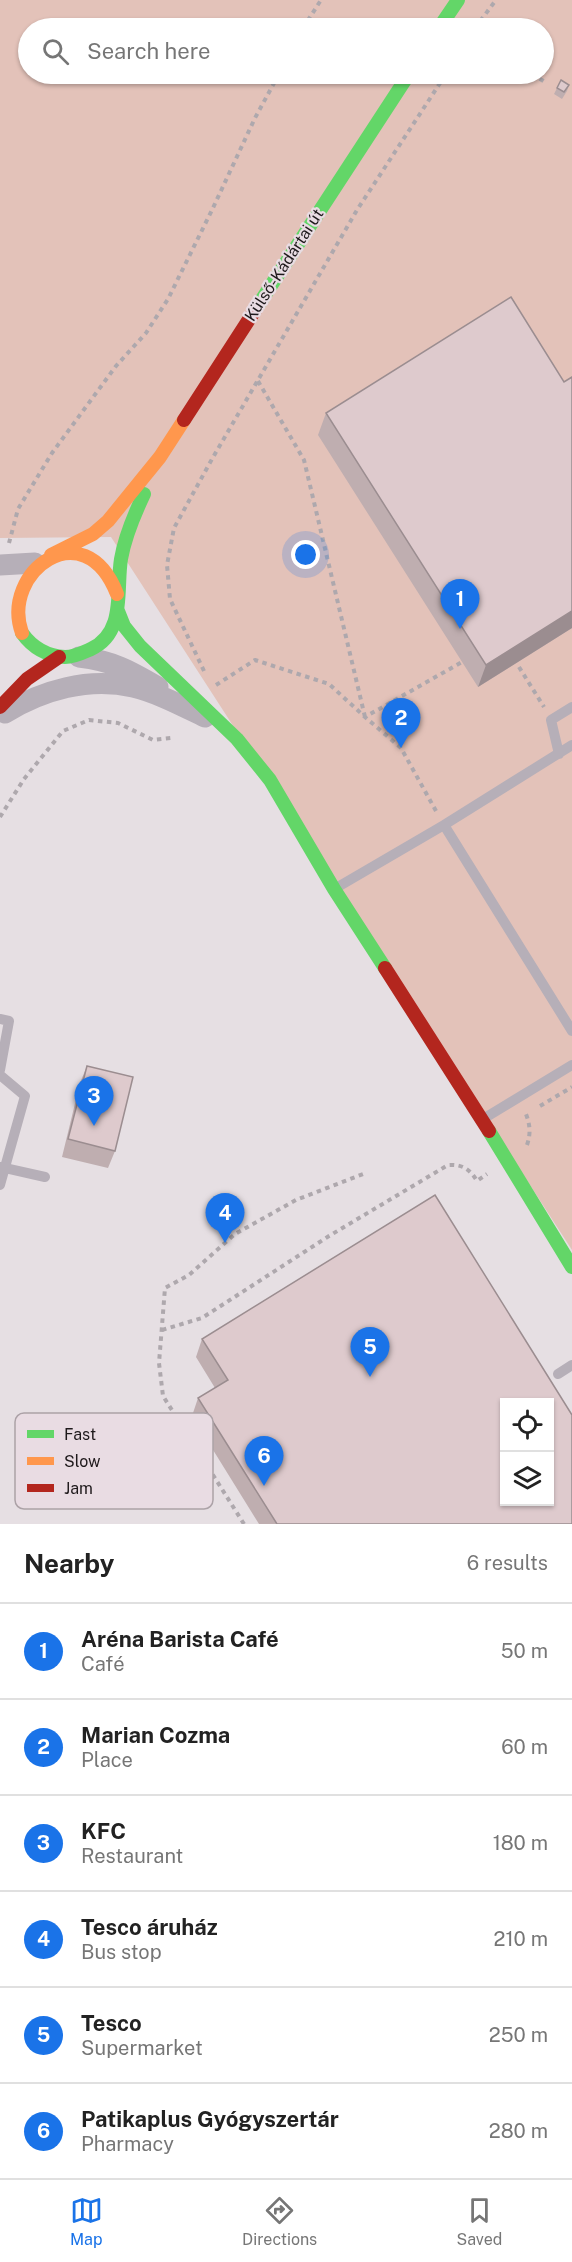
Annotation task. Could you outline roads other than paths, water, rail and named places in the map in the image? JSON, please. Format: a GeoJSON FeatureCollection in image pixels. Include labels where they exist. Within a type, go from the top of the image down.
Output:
{"type":"FeatureCollection","features":[{"type":"Feature","properties":{"kind":"main road"},"geometry":{"type":"LineString","coordinates":[[446,18],[458,0]]}},
{"type":"Feature","properties":{"kind":"main road","name":"Külső-Kádártai út"},"geometry":{"type":"LineString","coordinates":[[16,642],[11,611],[15,591],[23,575],[43,559],[84,539],[101,527],[160,457],[403,84]]}},
{"type":"Feature","properties":{"kind":"main road","name":"Külső-Kádártai út"},"geometry":{"type":"LineString","coordinates":[[0,707],[31,674],[67,657],[91,651],[105,641],[114,627],[118,611],[117,594],[121,560],[127,533],[160,457]]}},
{"type":"Feature","properties":{"kind":"main road","name":"Külső-Kádártai út"},"geometry":{"type":"LineString","coordinates":[[43,559],[69,553],[86,557],[101,566],[111,579],[117,594]]}},
{"type":"Feature","properties":{"kind":"main road"},"geometry":{"type":"LineString","coordinates":[[11,611],[28,641],[43,652],[67,657]]}},
{"type":"Feature","properties":{"kind":"main road"},"geometry":{"type":"LineString","coordinates":[[118,611],[124,626],[140,646],[237,739],[270,780],[334,889],[482,1120],[572,1267]]}},
{"type":"Feature","properties":{"kind":"street"},"geometry":{"type":"LineString","coordinates":[[2,565],[43,559]]}},
{"type":"Feature","properties":{"kind":"street"},"geometry":{"type":"LineString","coordinates":[[67,657],[105,660],[132,671],[208,718],[237,739]]}},
{"type":"Feature","properties":{"kind":"street"},"geometry":{"type":"LineString","coordinates":[[0,716],[22,703],[58,689],[99,684],[133,687],[208,718]]}},
{"type":"Feature","properties":{"kind":"lane"},"geometry":{"type":"LineString","coordinates":[[559,754],[551,720],[572,707]]}},
{"type":"Feature","properties":{"kind":"lane"},"geometry":{"type":"LineString","coordinates":[[334,889],[572,746]]}},
{"type":"Feature","properties":{"kind":"lane"},"geometry":{"type":"LineString","coordinates":[[444,825],[572,1031]]}},
{"type":"Feature","properties":{"kind":"lane"},"geometry":{"type":"LineString","coordinates":[[0,1019],[9,1021],[0,1070]]}},
{"type":"Feature","properties":{"kind":"lane"},"geometry":{"type":"LineString","coordinates":[[482,1120],[572,1065]]}},
{"type":"Feature","properties":{"kind":"lane"},"geometry":{"type":"LineString","coordinates":[[0,1075],[25,1096],[2,1168],[0,1185]]}},
{"type":"Feature","properties":{"kind":"lane"},"geometry":{"type":"LineString","coordinates":[[2,1168],[45,1177]]}},
{"type":"Feature","properties":{"kind":"lane"},"geometry":{"type":"LineString","coordinates":[[558,1374],[572,1365]]}},
{"type":"Feature","properties":{"kind":"place","name":"Aréna Barista Café"},"geometry":{"type":"Point","coordinates":[460,629]}},
{"type":"Feature","properties":{"kind":"place","name":"Marian Cozma"},"geometry":{"type":"Point","coordinates":[401,748]}},
{"type":"Feature","properties":{"kind":"place","name":"KFC"},"geometry":{"type":"Point","coordinates":[94,1126]}},
{"type":"Feature","properties":{"kind":"place","name":"Tesco áruház"},"geometry":{"type":"Point","coordinates":[225,1243]}},
{"type":"Feature","properties":{"kind":"place","name":"Tesco"},"geometry":{"type":"Point","coordinates":[370,1377]}},
{"type":"Feature","properties":{"kind":"place","name":"Patikaplus Gyógyszertár"},"geometry":{"type":"Point","coordinates":[264,1486]}}]}
